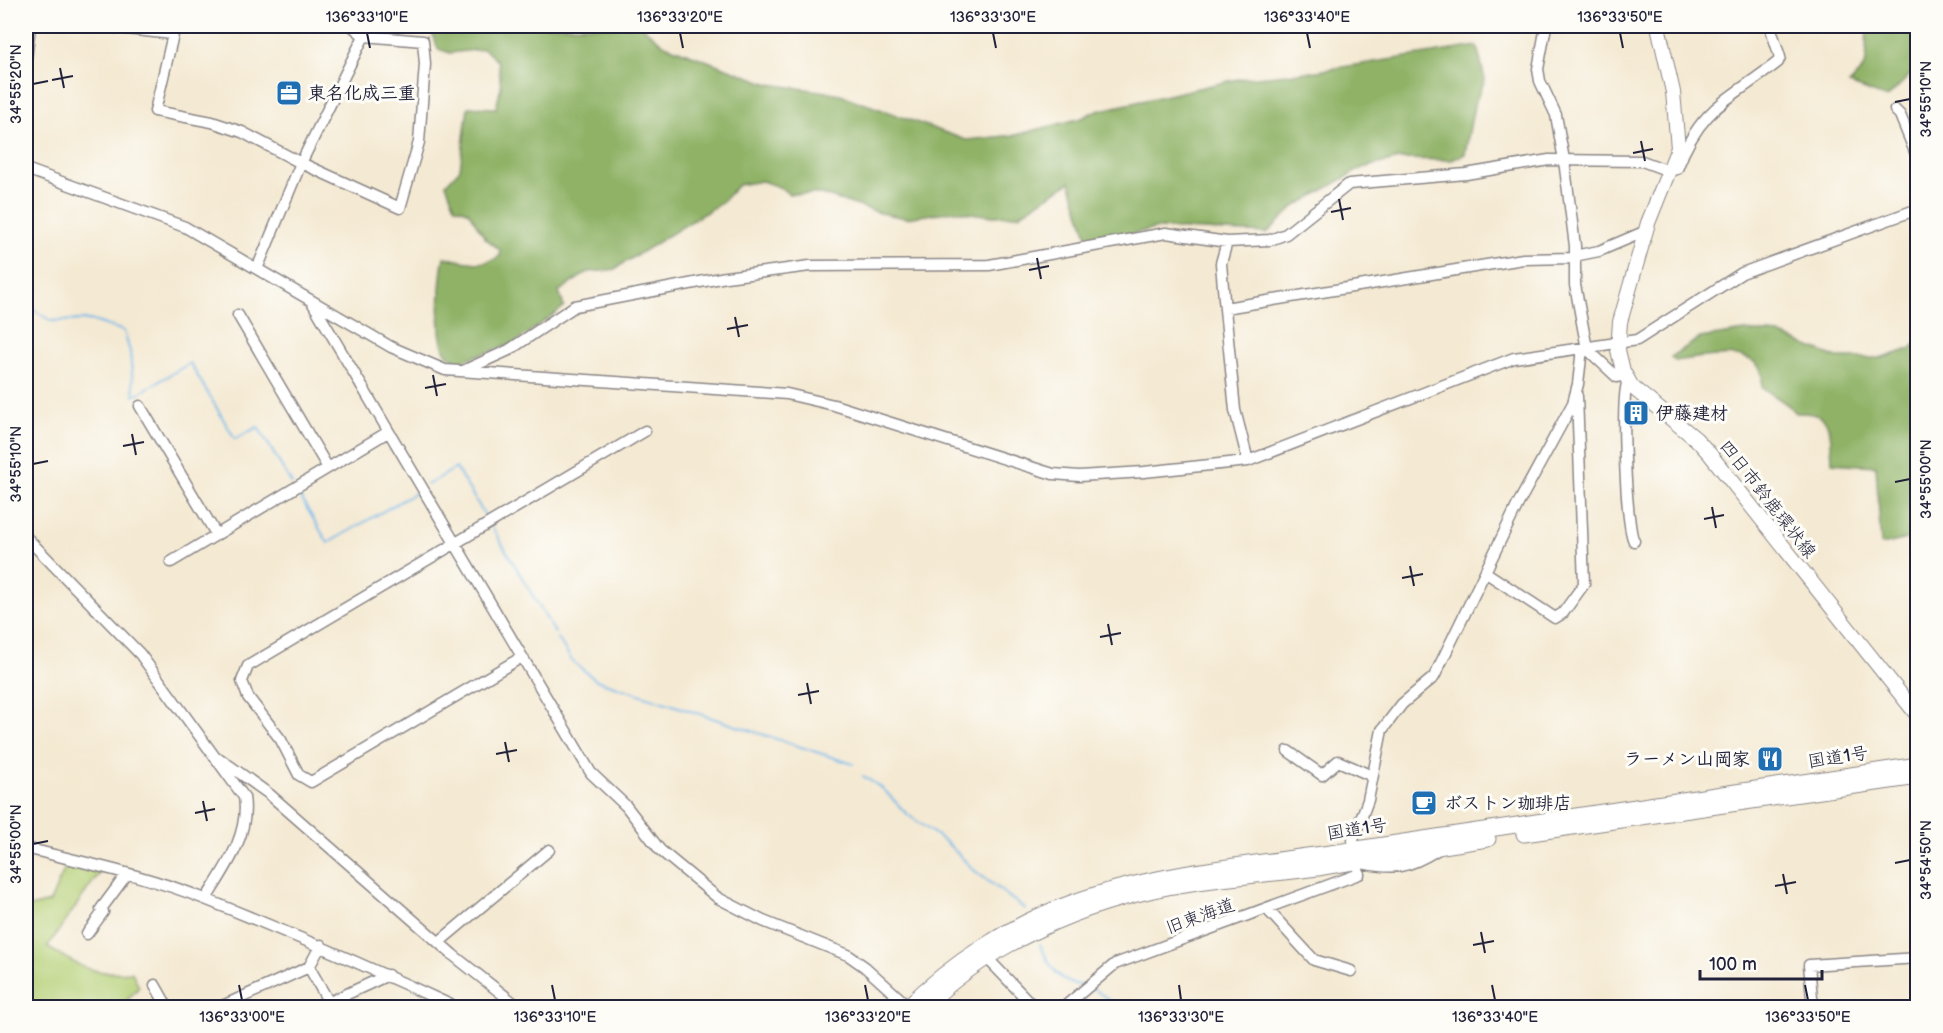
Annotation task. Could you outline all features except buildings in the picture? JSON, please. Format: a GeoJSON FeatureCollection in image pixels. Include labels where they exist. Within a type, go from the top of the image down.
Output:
{"type":"FeatureCollection","features":[{"type":"Feature","properties":{"kind":"highway","name":"国道1号"},"geometry":{"type":"LineString","coordinates":[[1356,862],[1622,815],[1814,786],[1917,765]]}},
{"type":"Feature","properties":{"kind":"highway","name":"国道1号"},"geometry":{"type":"LineString","coordinates":[[1814,786],[1917,777]]}},
{"type":"Feature","properties":{"kind":"highway","name":"国道1号"},"geometry":{"type":"LineString","coordinates":[[912,1007],[952,967],[1014,930],[1068,904],[1135,889],[1356,862],[1622,815]]}},
{"type":"Feature","properties":{"kind":"highway","name":"国道1号"},"geometry":{"type":"LineString","coordinates":[[912,1007],[1029,935],[1135,889]]}},
{"type":"Feature","properties":{"kind":"main road"},"geometry":{"type":"LineString","coordinates":[[1626,378],[1618,342],[1620,322],[1646,231],[1678,148],[1673,92],[1658,26]]}},
{"type":"Feature","properties":{"kind":"main road","name":"四日市鈴鹿環状線"},"geometry":{"type":"LineString","coordinates":[[1626,378],[1709,453],[1917,716]]}},
{"type":"Feature","properties":{"kind":"street"},"geometry":{"type":"LineString","coordinates":[[26,60],[30,26]]}},
{"type":"Feature","properties":{"kind":"street"},"geometry":{"type":"LineString","coordinates":[[100,26],[173,30],[155,111],[225,126],[400,208],[419,142],[425,64],[423,40],[364,36],[352,26]]}},
{"type":"Feature","properties":{"kind":"street"},"geometry":{"type":"LineString","coordinates":[[1485,572],[1555,618],[1563,613],[1584,584],[1576,393],[1584,349],[1575,285],[1564,160],[1556,115],[1540,81],[1538,69],[1546,26]]}},
{"type":"Feature","properties":{"kind":"street"},"geometry":{"type":"LineString","coordinates":[[462,371],[517,346],[575,306],[726,277],[810,266],[989,265],[1161,233],[1227,242],[1277,239],[1349,184],[1466,174],[1564,160],[1642,161],[1669,171],[1677,169],[1686,144],[1703,119],[1716,106],[1778,62],[1780,57],[1770,26]]}},
{"type":"Feature","properties":{"kind":"street"},"geometry":{"type":"LineString","coordinates":[[257,269],[301,163],[364,36]]}},
{"type":"Feature","properties":{"kind":"street"},"geometry":{"type":"LineString","coordinates":[[1895,110],[1900,115],[1917,159]]}},
{"type":"Feature","properties":{"kind":"street"},"geometry":{"type":"LineString","coordinates":[[26,169],[164,218],[312,302],[420,360],[445,370],[787,393],[1059,474],[1144,472],[1248,461],[1514,358],[1637,340],[1742,273],[1917,209]]}},
{"type":"Feature","properties":{"kind":"street"},"geometry":{"type":"LineString","coordinates":[[1225,308],[1524,259],[1574,257],[1599,251],[1646,231]]}},
{"type":"Feature","properties":{"kind":"street"},"geometry":{"type":"LineString","coordinates":[[1227,242],[1221,263],[1225,308],[1235,410],[1248,461]]}},
{"type":"Feature","properties":{"kind":"street"},"geometry":{"type":"LineString","coordinates":[[312,302],[591,773],[626,806],[660,850],[732,906],[848,955],[912,1007]]}},
{"type":"Feature","properties":{"kind":"street"},"geometry":{"type":"LineString","coordinates":[[238,315],[328,468]]}},
{"type":"Feature","properties":{"kind":"street"},"geometry":{"type":"LineString","coordinates":[[1584,349],[1617,376],[1626,378],[1624,395],[1627,503],[1629,530],[1634,541]]}},
{"type":"Feature","properties":{"kind":"street"},"geometry":{"type":"LineString","coordinates":[[1440,848],[1419,861],[1384,868],[1356,862],[1353,840],[1368,800],[1382,730],[1402,704],[1434,677],[1576,393]]}},
{"type":"Feature","properties":{"kind":"street"},"geometry":{"type":"LineString","coordinates":[[140,406],[216,534]]}},
{"type":"Feature","properties":{"kind":"street"},"geometry":{"type":"LineString","coordinates":[[522,657],[311,782],[299,775],[280,740],[248,697],[242,681],[248,666],[645,431]]}},
{"type":"Feature","properties":{"kind":"street"},"geometry":{"type":"LineString","coordinates":[[171,562],[388,432]]}},
{"type":"Feature","properties":{"kind":"street"},"geometry":{"type":"LineString","coordinates":[[26,537],[140,654],[244,797],[246,807],[235,850],[206,899]]}},
{"type":"Feature","properties":{"kind":"street"},"geometry":{"type":"LineString","coordinates":[[1288,751],[1322,775],[1338,761],[1372,776]]}},
{"type":"Feature","properties":{"kind":"street"},"geometry":{"type":"LineString","coordinates":[[214,756],[269,794],[439,942],[520,1008]]}},
{"type":"Feature","properties":{"kind":"street"},"geometry":{"type":"LineString","coordinates":[[26,848],[127,874],[206,899],[321,945],[449,1006]]}},
{"type":"Feature","properties":{"kind":"street"},"geometry":{"type":"LineString","coordinates":[[439,942],[549,850]]}},
{"type":"Feature","properties":{"kind":"street","name":"旧東海道"},"geometry":{"type":"LineString","coordinates":[[1064,1008],[1076,1003],[1115,964],[1346,881],[1356,862]]}},
{"type":"Feature","properties":{"kind":"street"},"geometry":{"type":"LineString","coordinates":[[87,934],[127,874]]}},
{"type":"Feature","properties":{"kind":"street"},"geometry":{"type":"LineString","coordinates":[[1266,908],[1314,960],[1352,971]]}},
{"type":"Feature","properties":{"kind":"street"},"geometry":{"type":"LineString","coordinates":[[218,1008],[309,967],[321,945]]}},
{"type":"Feature","properties":{"kind":"street"},"geometry":{"type":"LineString","coordinates":[[1813,1008],[1809,965],[1917,958]]}},
{"type":"Feature","properties":{"kind":"street"},"geometry":{"type":"LineString","coordinates":[[988,959],[1035,1008]]}},
{"type":"Feature","properties":{"kind":"street"},"geometry":{"type":"LineString","coordinates":[[309,967],[330,1005]]}},
{"type":"Feature","properties":{"kind":"street"},"geometry":{"type":"LineString","coordinates":[[317,1008],[330,1005],[387,975]]}},
{"type":"Feature","properties":{"kind":"street"},"geometry":{"type":"LineString","coordinates":[[156,985],[168,1008]]}},
{"type":"Feature","properties":{"kind":"green space"},"geometry":{"type":"Polygon","coordinates":[[[364,26],[641,26],[665,45],[769,84],[835,93],[966,140],[1016,135],[1082,118],[1093,112],[1238,79],[1317,71],[1477,46],[1485,80],[1474,105],[1465,154],[1452,160],[1399,159],[1362,168],[1294,207],[1267,233],[1159,228],[1089,243],[1070,182],[1019,215],[993,216],[955,211],[906,218],[880,213],[821,194],[789,194],[779,187],[762,181],[738,185],[721,203],[613,270],[588,272],[559,291],[564,307],[513,344],[458,362],[446,353],[440,334],[440,292],[444,257],[479,263],[500,256],[500,250],[485,238],[468,211],[455,207],[446,184],[460,169],[468,107],[496,108],[501,87],[498,62],[484,49],[450,53],[438,49],[431,30],[373,32],[364,26]]]}},
{"type":"Feature","properties":{"kind":"green space"},"geometry":{"type":"Polygon","coordinates":[[[1868,26],[1917,26],[1917,68],[1887,98],[1849,84],[1866,62],[1868,26]]]}},
{"type":"Feature","properties":{"kind":"green space"},"geometry":{"type":"Polygon","coordinates":[[[1745,331],[1779,334],[1837,358],[1883,358],[1910,349],[1917,343],[1917,537],[1881,545],[1876,466],[1832,463],[1830,433],[1824,420],[1809,413],[1796,413],[1762,387],[1761,371],[1754,362],[1734,356],[1675,361],[1671,357],[1700,338],[1745,331]]]}},
{"type":"Feature","properties":{"kind":"green space"},"geometry":{"type":"Polygon","coordinates":[[[67,863],[100,872],[47,947],[69,960],[96,971],[132,972],[139,987],[128,999],[130,1007],[26,1008],[26,908],[50,902],[67,863]]]}},
{"type":"Feature","properties":{"kind":"waterway"},"geometry":{"type":"LineString","coordinates":[[26,305],[51,321],[90,320],[124,331],[130,352],[134,396],[190,363],[235,439],[258,427],[292,484]]}},
{"type":"Feature","properties":{"kind":"waterway"},"geometry":{"type":"LineString","coordinates":[[427,485],[456,468],[486,517]]}},
{"type":"Feature","properties":{"kind":"waterway"},"geometry":{"type":"LineString","coordinates":[[297,492],[328,543],[415,493]]}},
{"type":"Feature","properties":{"kind":"waterway"},"geometry":{"type":"LineString","coordinates":[[492,527],[555,633]]}},
{"type":"Feature","properties":{"kind":"waterway"},"geometry":{"type":"LineString","coordinates":[[558,638],[572,661],[596,680],[853,764]]}},
{"type":"Feature","properties":{"kind":"waterway"},"geometry":{"type":"LineString","coordinates":[[863,776],[883,789],[907,814],[947,843],[975,871],[1025,909]]}},
{"type":"Feature","properties":{"kind":"waterway"},"geometry":{"type":"LineString","coordinates":[[1040,944],[1055,972],[1067,981],[1082,985]]}},
{"type":"Feature","properties":{"kind":"waterway"},"geometry":{"type":"LineString","coordinates":[[1092,988],[1121,1008]]}},
{"type":"Feature","properties":{"kind":"place","name":"東名化成三重"},"geometry":{"type":"Point","coordinates":[289,93]}},
{"type":"Feature","properties":{"kind":"place","name":"伊藤建材"},"geometry":{"type":"Point","coordinates":[1636,413]}},
{"type":"Feature","properties":{"kind":"place","name":"ラーメン山岡家"},"geometry":{"type":"Point","coordinates":[1770,759]}},
{"type":"Feature","properties":{"kind":"place","name":"ボストン珈琲店"},"geometry":{"type":"Point","coordinates":[1424,803]}}]}
